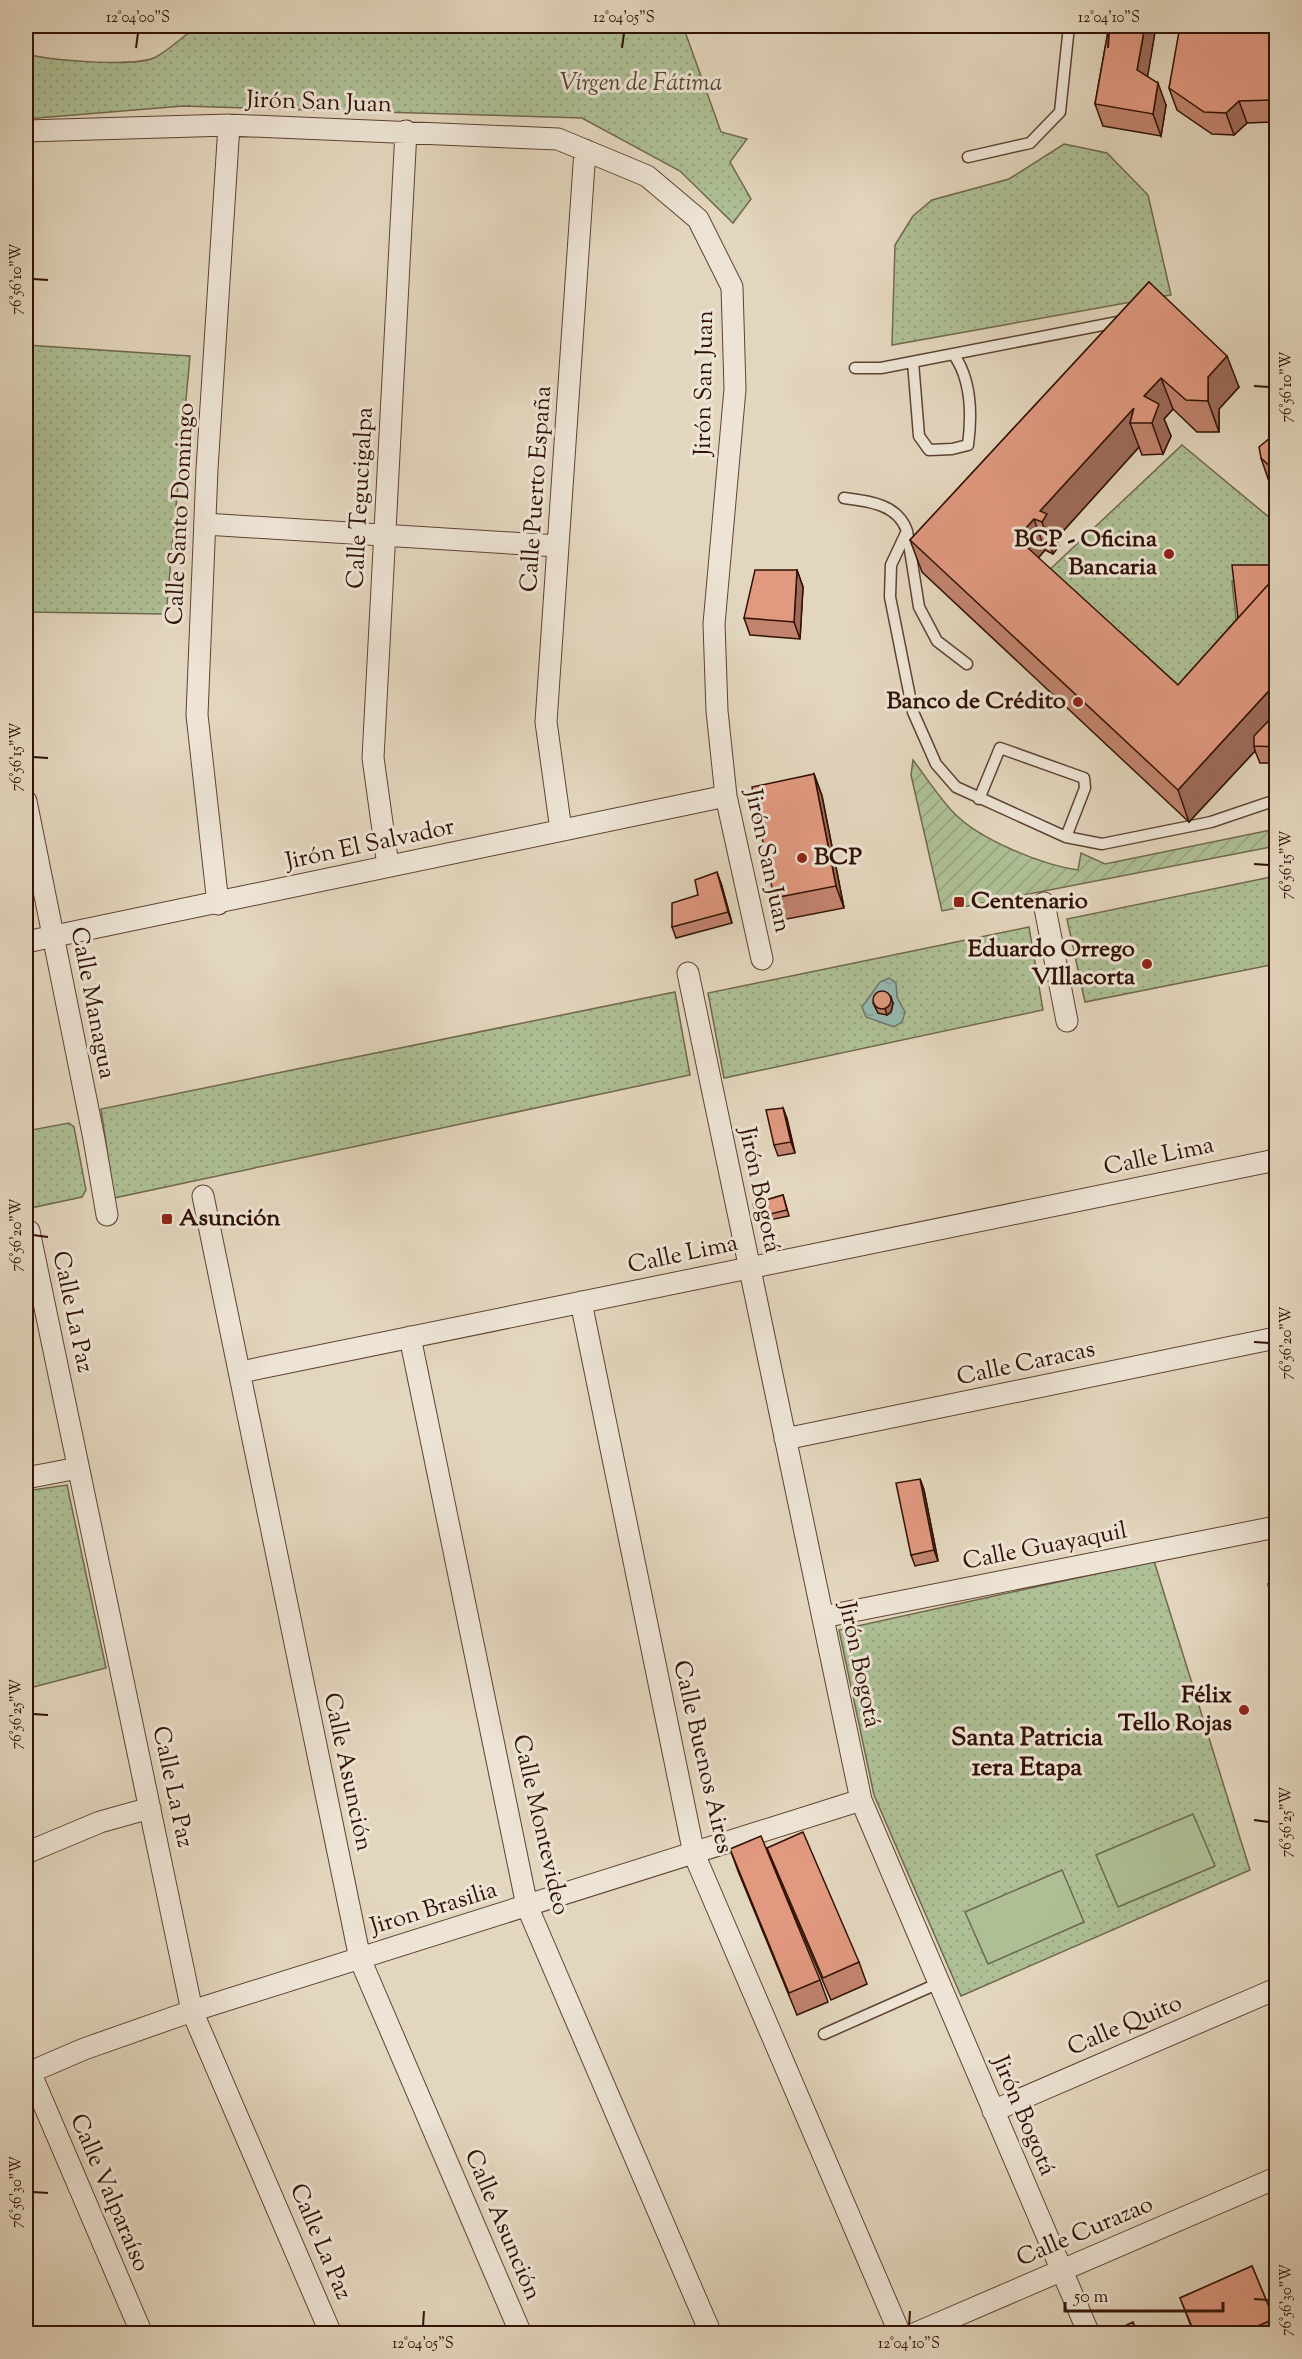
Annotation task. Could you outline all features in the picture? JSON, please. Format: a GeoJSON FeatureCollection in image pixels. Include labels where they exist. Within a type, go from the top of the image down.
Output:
{"type":"FeatureCollection","features":[{"type":"Feature","properties":{"kind":"street","name":"Jirón San Juan"},"geometry":{"type":"LineString","coordinates":[[26,131],[229,125],[558,139],[646,176],[698,219],[732,287],[735,389],[714,624],[717,711],[726,796],[762,959]]}},
{"type":"Feature","properties":{"kind":"street","name":"Calle Santo Domingo"},"geometry":{"type":"LineString","coordinates":[[218,904],[197,715],[205,524],[229,125]]}},
{"type":"Feature","properties":{"kind":"street","name":"Calle Tegucigalpa"},"geometry":{"type":"LineString","coordinates":[[388,866],[373,758],[406,131]]}},
{"type":"Feature","properties":{"kind":"street","name":"Calle Puerto España"},"geometry":{"type":"LineString","coordinates":[[561,830],[546,722],[585,150]]}},
{"type":"Feature","properties":{"kind":"street"},"geometry":{"type":"LineString","coordinates":[[205,524],[558,546]]}},
{"type":"Feature","properties":{"kind":"street","name":"Jirón El Salvador"},"geometry":{"type":"LineString","coordinates":[[26,942],[218,904],[388,866],[726,796]]}},
{"type":"Feature","properties":{"kind":"street","name":"Calle Managua"},"geometry":{"type":"LineString","coordinates":[[26,801],[94,1139],[107,1215]]}},
{"type":"Feature","properties":{"kind":"street"},"geometry":{"type":"LineString","coordinates":[[1044,903],[1067,1021]]}},
{"type":"Feature","properties":{"kind":"street","name":"Jirón Bogotá"},"geometry":{"type":"LineString","coordinates":[[688,974],[861,1800],[1089,2334]]}},
{"type":"Feature","properties":{"kind":"street","name":"Calle Lima"},"geometry":{"type":"LineString","coordinates":[[241,1372],[1276,1160]]}},
{"type":"Feature","properties":{"kind":"street","name":"Calle Asunción"},"geometry":{"type":"LineString","coordinates":[[203,1196],[360,1959],[521,2334]]}},
{"type":"Feature","properties":{"kind":"street","name":"Calle La Paz"},"geometry":{"type":"LineString","coordinates":[[29,1231],[192,2011],[331,2334]]}},
{"type":"Feature","properties":{"kind":"street","name":"Calle Buenos Aires"},"geometry":{"type":"LineString","coordinates":[[580,1302],[694,1854],[900,2334]]}},
{"type":"Feature","properties":{"kind":"street","name":"Calle Montevideo"},"geometry":{"type":"LineString","coordinates":[[410,1337],[527,1906],[711,2334]]}},
{"type":"Feature","properties":{"kind":"street","name":"Calle Caracas"},"geometry":{"type":"LineString","coordinates":[[786,1439],[1276,1338]]}},
{"type":"Feature","properties":{"kind":"street"},"geometry":{"type":"LineString","coordinates":[[26,1478],[78,1468]]}},
{"type":"Feature","properties":{"kind":"street","name":"Calle Guayaquil"},"geometry":{"type":"LineString","coordinates":[[823,1617],[1276,1527]]}},
{"type":"Feature","properties":{"kind":"street","name":"Jiron Brasilia"},"geometry":{"type":"LineString","coordinates":[[28,2073],[192,2011],[861,1800]]}},
{"type":"Feature","properties":{"kind":"street"},"geometry":{"type":"LineString","coordinates":[[26,1853],[100,1822],[150,1808]]}},
{"type":"Feature","properties":{"kind":"street","name":"Calle Quito"},"geometry":{"type":"LineString","coordinates":[[993,2111],[1276,1989]]}},
{"type":"Feature","properties":{"kind":"street","name":"Calle Valparaíso"},"geometry":{"type":"LineString","coordinates":[[28,2073],[142,2334]]}},
{"type":"Feature","properties":{"kind":"street","name":"Calle Curazao"},"geometry":{"type":"LineString","coordinates":[[914,2334],[1276,2178]]}},
{"type":"Feature","properties":{"kind":"lane"},"geometry":{"type":"LineString","coordinates":[[968,157],[1030,143],[1053,122],[1060,112],[1070,26]]}},
{"type":"Feature","properties":{"kind":"lane"},"geometry":{"type":"LineString","coordinates":[[855,368],[881,368],[954,356],[1131,319]]}},
{"type":"Feature","properties":{"kind":"lane"},"geometry":{"type":"LineString","coordinates":[[913,362],[919,436],[929,450],[952,449],[968,445],[973,412],[960,364],[954,356]]}},
{"type":"Feature","properties":{"kind":"lane"},"geometry":{"type":"LineString","coordinates":[[844,498],[870,501],[893,511],[904,523],[920,607],[937,641],[967,664]]}},
{"type":"Feature","properties":{"kind":"lane"},"geometry":{"type":"LineString","coordinates":[[907,531],[891,565],[890,597],[913,712],[936,764],[956,787],[1066,837],[1102,844],[1211,822],[1276,800]]}},
{"type":"Feature","properties":{"kind":"lane"},"geometry":{"type":"LineString","coordinates":[[979,799],[1000,748],[1084,778],[1085,788],[1066,837]]}},
{"type":"Feature","properties":{"kind":"lane"},"geometry":{"type":"LineString","coordinates":[[824,2034],[939,1983]]}},
{"type":"Feature","properties":{"kind":"green space","name":"Vírgen de Fátima"},"geometry":{"type":"Polygon","coordinates":[[[197,26],[683,26],[721,132],[747,139],[730,162],[751,199],[733,223],[680,171],[582,118],[183,106],[26,119],[26,54],[92,62],[145,60],[161,54],[197,26]]]}},
{"type":"Feature","properties":{"kind":"green space"},"geometry":{"type":"Polygon","coordinates":[[[1064,144],[1107,153],[1148,195],[1171,295],[892,345],[895,245],[913,216],[932,200],[1009,179],[1064,144]]]}},
{"type":"Feature","properties":{"kind":"green space"},"geometry":{"type":"Polygon","coordinates":[[[26,345],[190,356],[166,614],[26,612],[26,345]]]}},
{"type":"Feature","properties":{"kind":"green space"},"geometry":{"type":"Polygon","coordinates":[[[1182,445],[1276,523],[1276,549],[1271,569],[1232,581],[1239,646],[1184,705],[1044,575],[1182,445]]]}},
{"type":"Feature","properties":{"kind":"green space"},"geometry":{"type":"Polygon","coordinates":[[[913,760],[942,800],[964,822],[978,832],[1029,857],[1063,867],[1078,870],[1081,853],[1105,864],[1276,829],[1276,846],[942,911],[911,775],[913,760]]]}},
{"type":"Feature","properties":{"kind":"green space"},"geometry":{"type":"Polygon","coordinates":[[[1276,876],[1276,964],[1085,1002],[1067,919],[1276,876]]]}},
{"type":"Feature","properties":{"kind":"green space"},"geometry":{"type":"Polygon","coordinates":[[[1029,927],[1043,1010],[724,1078],[708,993],[1029,927]]]}},
{"type":"Feature","properties":{"kind":"green space"},"geometry":{"type":"Polygon","coordinates":[[[675,992],[690,1075],[114,1198],[101,1109],[675,992]]]}},
{"type":"Feature","properties":{"kind":"green space"},"geometry":{"type":"Polygon","coordinates":[[[69,1123],[74,1127],[86,1190],[82,1197],[26,1209],[26,1131],[69,1123]]]}},
{"type":"Feature","properties":{"kind":"green space"},"geometry":{"type":"Polygon","coordinates":[[[67,1485],[106,1668],[26,1689],[26,1491],[67,1485]]]}},
{"type":"Feature","properties":{"kind":"green space"},"geometry":{"type":"Polygon","coordinates":[[[1154,1561],[1250,1870],[961,1996],[874,1795],[839,1630],[1154,1561]]]}},
{"type":"Feature","properties":{"kind":"green space"},"geometry":{"type":"Polygon","coordinates":[[[1193,1814],[1215,1866],[1118,1907],[1096,1855],[1193,1814]]]}},
{"type":"Feature","properties":{"kind":"green space"},"geometry":{"type":"Polygon","coordinates":[[[1062,1870],[1084,1922],[988,1964],[965,1912],[1062,1870]]]}},
{"type":"Feature","properties":{"kind":"water"},"geometry":{"type":"Polygon","coordinates":[[[889,978],[896,983],[897,997],[905,1012],[902,1022],[894,1027],[866,1017],[862,1007],[880,982],[889,978]]]}},
{"type":"Feature","properties":{"kind":"building"},"geometry":{"type":"Polygon","coordinates":[[[1109,26],[1145,26],[1137,70],[1158,83],[1153,114],[1095,104],[1109,26]]]}},
{"type":"Feature","properties":{"kind":"building"},"geometry":{"type":"Polygon","coordinates":[[[1180,26],[1276,26],[1276,132],[1273,131],[1273,100],[1239,101],[1226,113],[1204,112],[1169,88],[1180,26]]]}},
{"type":"Feature","properties":{"kind":"building"},"geometry":{"type":"Polygon","coordinates":[[[1149,282],[1227,356],[1208,377],[1208,401],[1186,400],[1161,378],[1144,396],[1159,404],[1152,423],[1130,423],[1134,408],[1040,511],[1047,514],[1042,522],[1034,519],[1017,538],[1178,685],[1276,576],[1276,683],[1178,790],[910,540],[1149,282]]]}},
{"type":"Feature","properties":{"kind":"building"},"geometry":{"type":"Polygon","coordinates":[[[1276,433],[1276,472],[1261,458],[1259,447],[1276,433]]]}},
{"type":"Feature","properties":{"kind":"building"},"geometry":{"type":"Polygon","coordinates":[[[1232,565],[1276,565],[1276,576],[1238,618],[1232,565]]]}},
{"type":"Feature","properties":{"kind":"building"},"geometry":{"type":"Polygon","coordinates":[[[755,570],[797,570],[794,622],[744,618],[755,570]]]}},
{"type":"Feature","properties":{"kind":"building"},"geometry":{"type":"Polygon","coordinates":[[[1276,713],[1276,747],[1254,746],[1254,736],[1276,713]]]}},
{"type":"Feature","properties":{"kind":"building","name":"BCP"},"geometry":{"type":"Polygon","coordinates":[[[814,774],[836,886],[774,898],[752,787],[814,774]]]}},
{"type":"Feature","properties":{"kind":"building"},"geometry":{"type":"Polygon","coordinates":[[[717,872],[728,912],[672,927],[672,903],[698,895],[695,880],[717,872]]]}},
{"type":"Feature","properties":{"kind":"building"},"geometry":{"type":"Polygon","coordinates":[[[882,991],[888,994],[891,1000],[888,1006],[882,1009],[876,1006],[873,1000],[876,994],[882,991]]]}},
{"type":"Feature","properties":{"kind":"building"},"geometry":{"type":"Polygon","coordinates":[[[783,1108],[791,1142],[774,1145],[766,1110],[783,1108]]]}},
{"type":"Feature","properties":{"kind":"building"},"geometry":{"type":"Polygon","coordinates":[[[783,1195],[787,1210],[758,1217],[753,1204],[783,1195]]]}},
{"type":"Feature","properties":{"kind":"building"},"geometry":{"type":"Polygon","coordinates":[[[920,1479],[934,1550],[911,1555],[896,1483],[920,1479]]]}},
{"type":"Feature","properties":{"kind":"building"},"geometry":{"type":"Polygon","coordinates":[[[1276,1580],[1276,1619],[1268,1584],[1276,1580]]]}},
{"type":"Feature","properties":{"kind":"building"},"geometry":{"type":"Polygon","coordinates":[[[803,1832],[859,1962],[823,1978],[767,1848],[803,1832]]]}},
{"type":"Feature","properties":{"kind":"building"},"geometry":{"type":"Polygon","coordinates":[[[761,1836],[820,1980],[789,1993],[730,1849],[761,1836]]]}},
{"type":"Feature","properties":{"kind":"building"},"geometry":{"type":"Polygon","coordinates":[[[1252,2266],[1274,2319],[1239,2334],[1195,2334],[1180,2298],[1252,2266]]]}},
{"type":"Feature","properties":{"kind":"building"},"geometry":{"type":"Polygon","coordinates":[[[1133,2322],[1138,2334],[1109,2334],[1109,2333],[1133,2322]]]}},
{"type":"Feature","properties":{"kind":"place","name":"BCP - Oficina Bancaria"},"geometry":{"type":"Point","coordinates":[1169,554]}},
{"type":"Feature","properties":{"kind":"place","name":"Banco de Crédito"},"geometry":{"type":"Point","coordinates":[1078,702]}},
{"type":"Feature","properties":{"kind":"place","name":"BCP"},"geometry":{"type":"Point","coordinates":[802,858]}},
{"type":"Feature","properties":{"kind":"place","name":"Centenario"},"geometry":{"type":"Point","coordinates":[959,902]}},
{"type":"Feature","properties":{"kind":"place","name":"Eduardo Orrego VIllacorta"},"geometry":{"type":"Point","coordinates":[1147,964]}},
{"type":"Feature","properties":{"kind":"place","name":"Asunción"},"geometry":{"type":"Point","coordinates":[167,1219]}},
{"type":"Feature","properties":{"kind":"place","name":"Félix Tello Rojas"},"geometry":{"type":"Point","coordinates":[1244,1710]}},
{"type":"Feature","properties":{"kind":"district","name":"Santa Patricia 1era Etapa"},"geometry":{"type":"Point","coordinates":[1027,1753]}}]}
